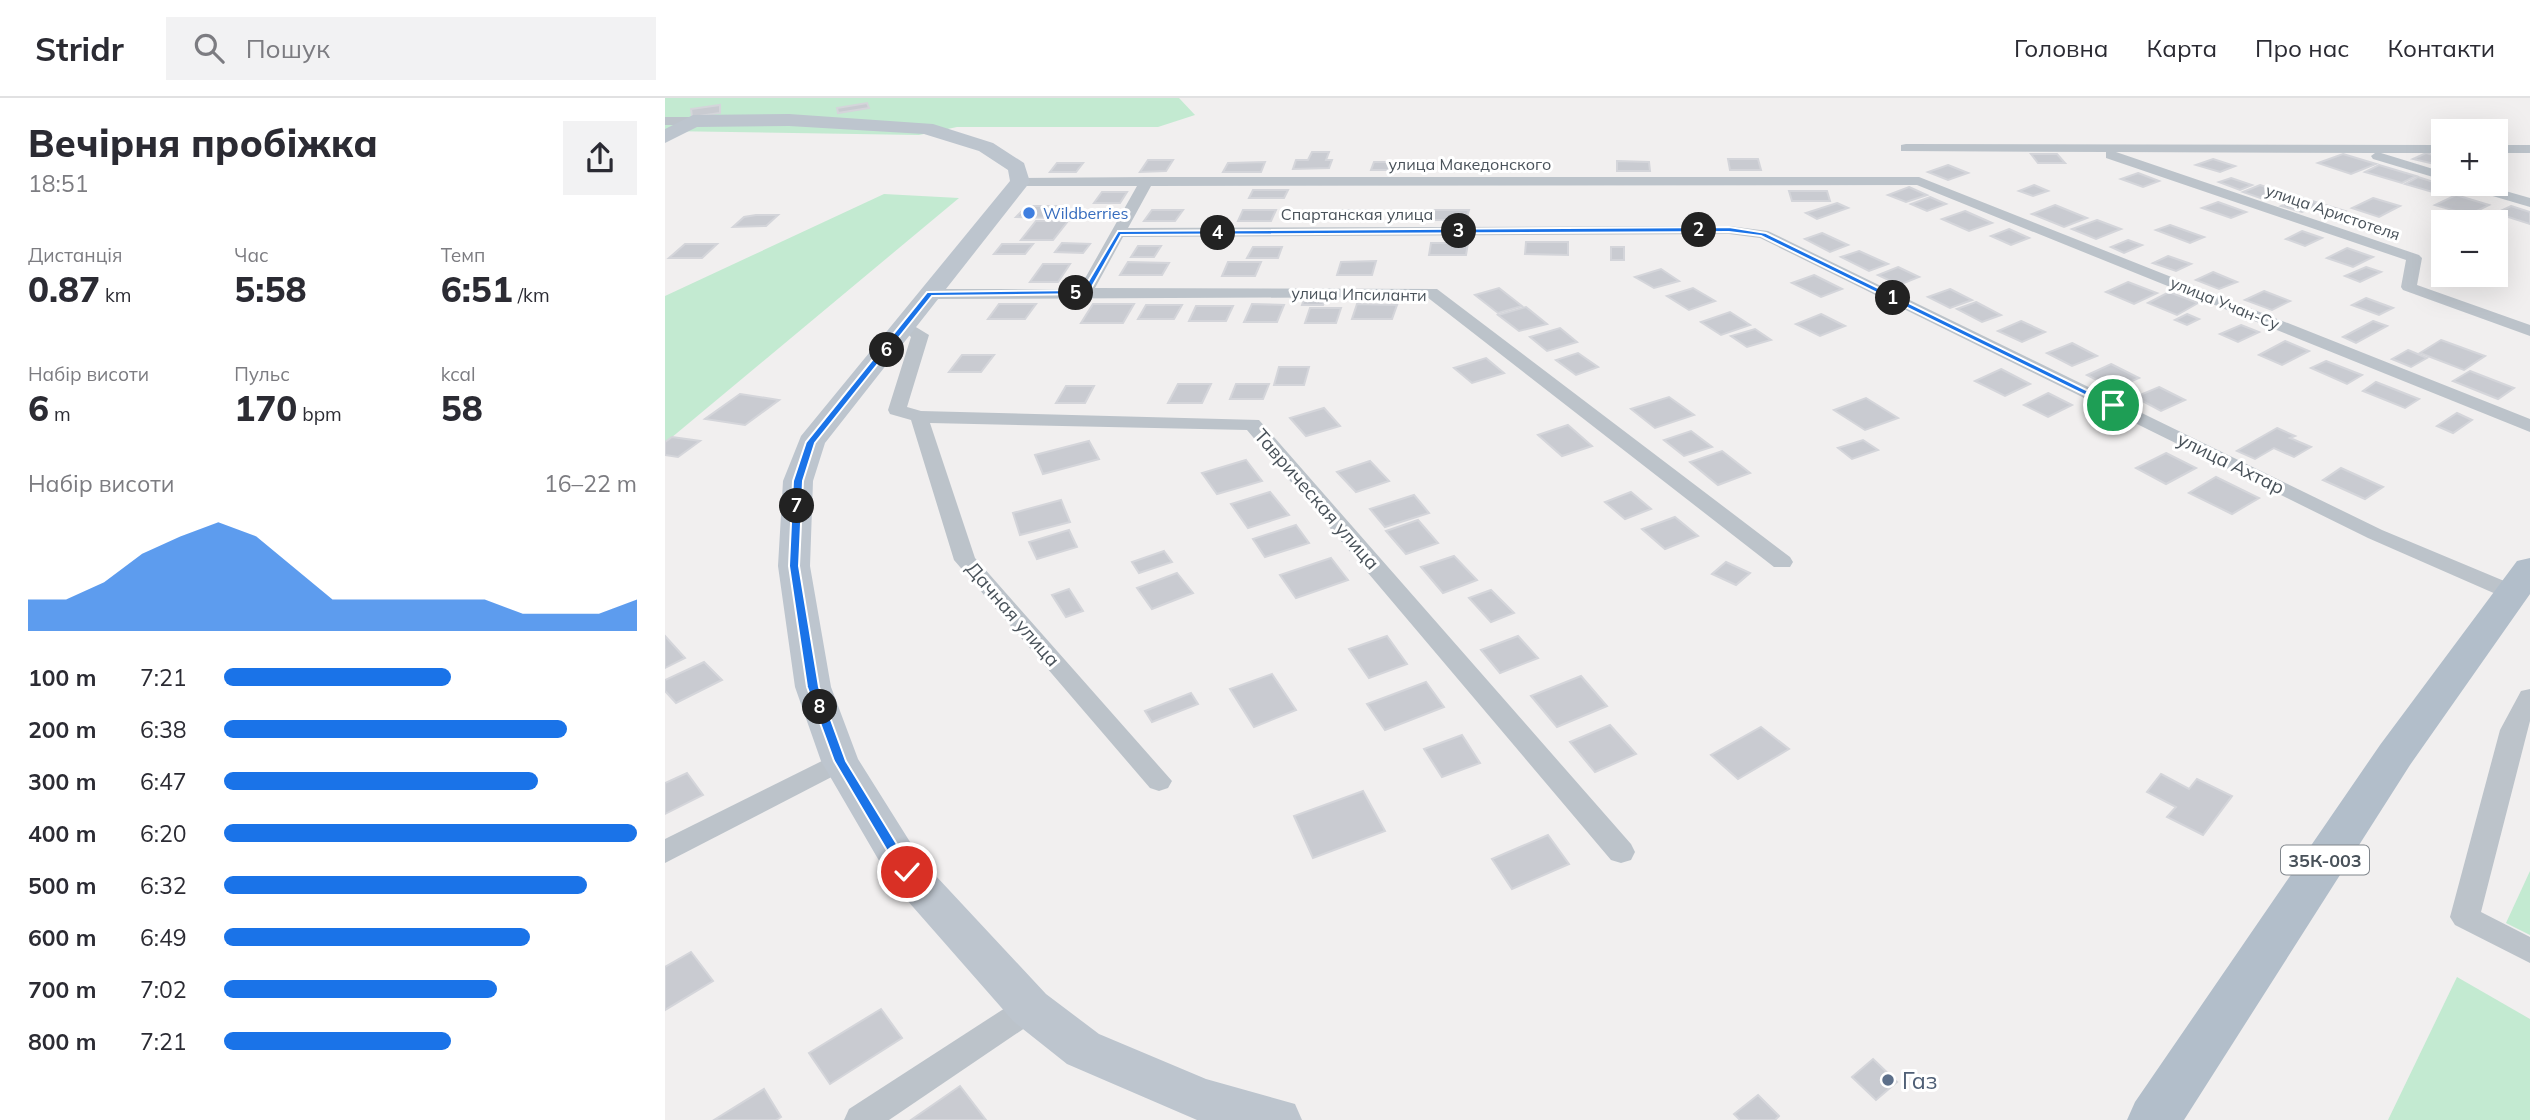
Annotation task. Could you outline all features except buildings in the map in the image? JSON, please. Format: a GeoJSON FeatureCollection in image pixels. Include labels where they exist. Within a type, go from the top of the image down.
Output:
{"type":"FeatureCollection","features":[{"type":"Feature","properties":{"kind":"main road"},"geometry":{"type":"LineString","coordinates":[[672,129],[789,120],[926,128],[986,147],[1017,167],[1020,182],[811,442],[798,481],[794,566],[813,687],[840,761],[907,872],[1030,1008],[1083,1049],[1202,1100],[1278,1120]]}},
{"type":"Feature","properties":{"kind":"main road","name":"35К-003"},"geometry":{"type":"LineString","coordinates":[[2154,1120],[2395,755],[2521,581]]}},
{"type":"Feature","properties":{"kind":"street"},"geometry":{"type":"LineString","coordinates":[[1906,148],[2431,149]]}},
{"type":"Feature","properties":{"kind":"street","name":"улица Аристотеля"},"geometry":{"type":"LineString","coordinates":[[2091,148],[2414,258],[2409,287],[2530,331]]}},
{"type":"Feature","properties":{"kind":"street"},"geometry":{"type":"LineString","coordinates":[[2355,149],[2431,172]]}},
{"type":"Feature","properties":{"kind":"street"},"geometry":{"type":"LineString","coordinates":[[2508,149],[2530,149]]}},
{"type":"Feature","properties":{"kind":"street"},"geometry":{"type":"LineString","coordinates":[[1085,292],[1147,181]]}},
{"type":"Feature","properties":{"kind":"street","name":"улица Македонского"},"geometry":{"type":"LineString","coordinates":[[1020,182],[1920,181]]}},
{"type":"Feature","properties":{"kind":"street","name":"улица Учан-Су"},"geometry":{"type":"LineString","coordinates":[[1920,181],[2530,426]]}},
{"type":"Feature","properties":{"kind":"street"},"geometry":{"type":"LineString","coordinates":[[2507,196],[2530,203]]}},
{"type":"Feature","properties":{"kind":"street","name":"Спартанская улица"},"geometry":{"type":"LineString","coordinates":[[1118,233],[1729,230],[1763,234]]}},
{"type":"Feature","properties":{"kind":"street","name":"улица Ахтар"},"geometry":{"type":"LineString","coordinates":[[1763,234],[2375,534],[2521,581]]}},
{"type":"Feature","properties":{"kind":"street","name":"улица Ипсиланти"},"geometry":{"type":"LineString","coordinates":[[930,294],[1430,292],[1781,562]]}},
{"type":"Feature","properties":{"kind":"street"},"geometry":{"type":"LineString","coordinates":[[906,326],[920,335],[897,410],[919,418]]}},
{"type":"Feature","properties":{"kind":"street","name":"Дачная улица"},"geometry":{"type":"LineString","coordinates":[[919,418],[965,560],[1159,781]]}},
{"type":"Feature","properties":{"kind":"street","name":"Таврическая улица"},"geometry":{"type":"LineString","coordinates":[[919,418],[1252,424],[1621,852]]}},
{"type":"Feature","properties":{"kind":"street"},"geometry":{"type":"LineString","coordinates":[[2530,697],[2513,730],[2465,917],[2530,951]]}},
{"type":"Feature","properties":{"kind":"street"},"geometry":{"type":"LineString","coordinates":[[665,852],[840,761]]}},
{"type":"Feature","properties":{"kind":"street"},"geometry":{"type":"LineString","coordinates":[[861,1120],[1030,1008]]}},
{"type":"Feature","properties":{"kind":"green space"},"geometry":{"type":"Polygon","coordinates":[[[665,98],[1179,98],[1195,115],[1158,127],[957,127],[919,135],[665,131],[665,98]]]}},
{"type":"Feature","properties":{"kind":"green space"},"geometry":{"type":"Polygon","coordinates":[[[884,194],[959,198],[665,443],[665,296],[884,194]]]}},
{"type":"Feature","properties":{"kind":"green space"},"geometry":{"type":"Polygon","coordinates":[[[2530,871],[2530,935],[2506,923],[2530,871]]]}},
{"type":"Feature","properties":{"kind":"green space"},"geometry":{"type":"Polygon","coordinates":[[[2457,977],[2530,1019],[2530,1120],[2388,1120],[2457,977]]]}},
{"type":"Feature","properties":{"kind":"place","name":"Wildberries"},"geometry":{"type":"Point","coordinates":[1029,213]}},
{"type":"Feature","properties":{"kind":"place","name":"Газ"},"geometry":{"type":"Point","coordinates":[1888,1080]}},
{"type":"Feature","properties":{"kind":"route"},"geometry":{"type":"LineString","coordinates":[[907,872],[840,761],[813,687],[794,566],[798,481],[811,442],[930,294],[1085,292],[1118,233],[1729,230],[1763,234],[2113,405]]}}]}
